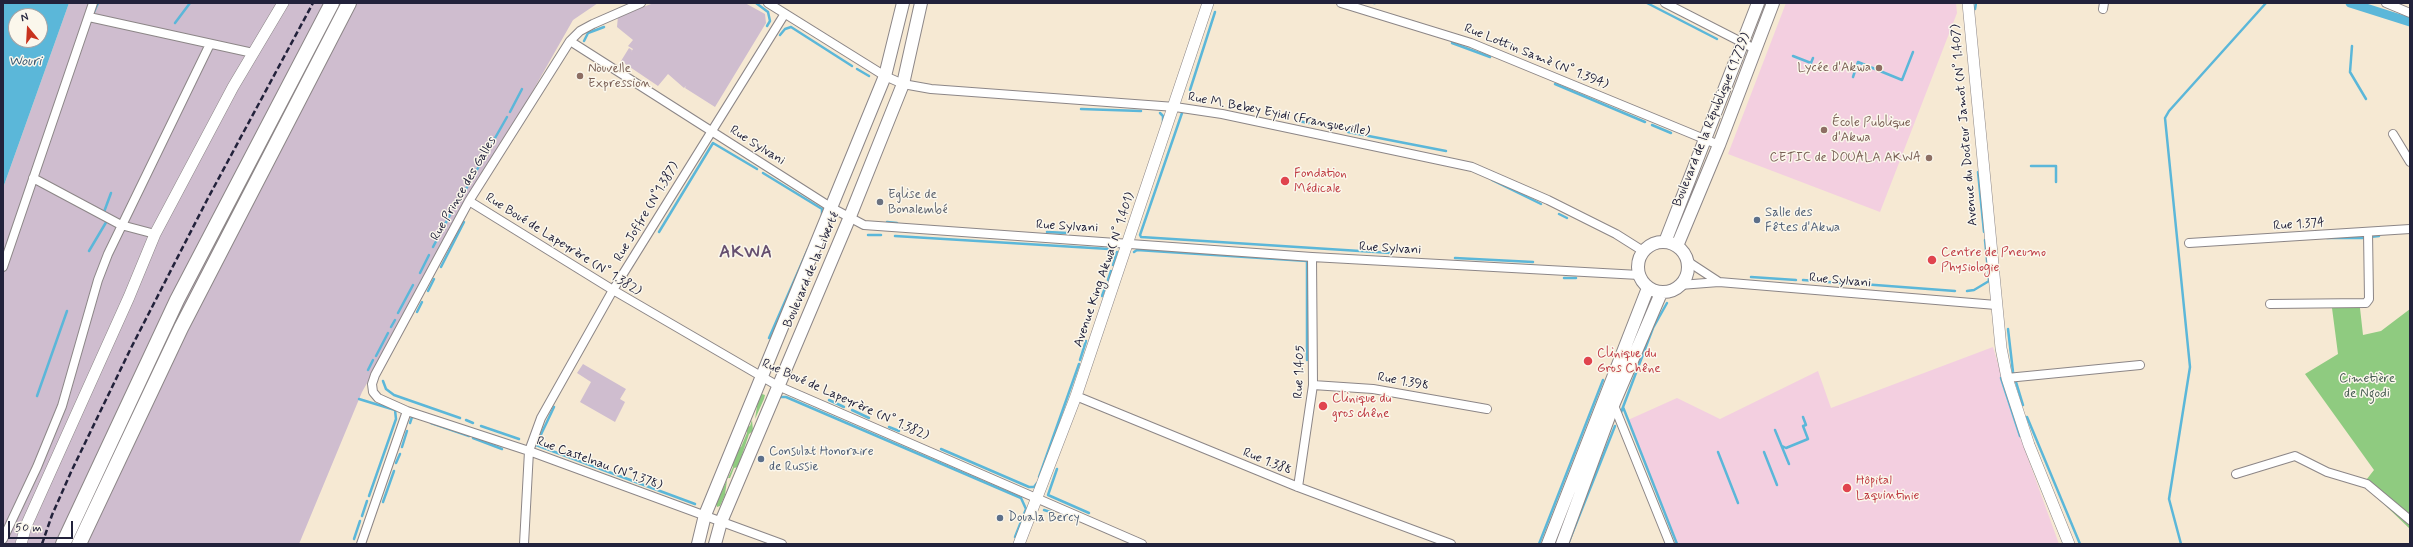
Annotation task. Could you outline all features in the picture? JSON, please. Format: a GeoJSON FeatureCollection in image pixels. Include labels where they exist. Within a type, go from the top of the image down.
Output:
{"type":"FeatureCollection","features":[{"type":"Feature","properties":{"kind":"highway"},"geometry":{"type":"LineString","coordinates":[[63,544],[177,300],[332,3]]}},
{"type":"Feature","properties":{"kind":"highway"},"geometry":{"type":"LineString","coordinates":[[79,544],[181,328],[349,3]]}},
{"type":"Feature","properties":{"kind":"main road","name":"Boulevard de la Liberté"},"geometry":{"type":"LineString","coordinates":[[698,544],[705,515],[885,76],[903,3]]}},
{"type":"Feature","properties":{"kind":"main road","name":"Boulevard de la Liberté"},"geometry":{"type":"LineString","coordinates":[[715,544],[721,522],[849,219],[903,84],[921,3]]}},
{"type":"Feature","properties":{"kind":"main road","name":"Boulevard de la République (1.729)"},"geometry":{"type":"LineString","coordinates":[[1665,242],[1758,3]]}},
{"type":"Feature","properties":{"kind":"main road","name":"Boulevard de la République (1.729)"},"geometry":{"type":"LineString","coordinates":[[1677,246],[1719,145],[1773,3]]}},
{"type":"Feature","properties":{"kind":"main road"},"geometry":{"type":"LineString","coordinates":[[1665,242],[1677,246],[1687,261],[1688,273],[1680,285],[1670,292],[1661,293],[1648,288],[1639,275],[1638,263],[1643,251],[1653,244],[1665,242]]}},
{"type":"Feature","properties":{"kind":"main road"},"geometry":{"type":"LineString","coordinates":[[1562,544],[1648,288]]}},
{"type":"Feature","properties":{"kind":"main road"},"geometry":{"type":"LineString","coordinates":[[1548,544],[1609,401],[1661,293]]}},
{"type":"Feature","properties":{"kind":"street"},"geometry":{"type":"LineString","coordinates":[[3,267],[94,3]]}},
{"type":"Feature","properties":{"kind":"street"},"geometry":{"type":"LineString","coordinates":[[21,544],[26,526],[129,297],[154,234],[253,53],[283,3]]}},
{"type":"Feature","properties":{"kind":"street","name":"Rue Prince des Galles"},"geometry":{"type":"LineString","coordinates":[[407,411],[378,398],[373,392],[372,384],[469,201],[570,41],[580,31],[593,24],[641,3]]}},
{"type":"Feature","properties":{"kind":"street","name":"Rue M. Bebey Eyidi (Franqueville)"},"geometry":{"type":"LineString","coordinates":[[768,3],[784,15],[885,76],[903,84],[932,89],[1007,96],[1175,107],[1238,117],[1472,167],[1548,200],[1616,234],[1643,251]]}},
{"type":"Feature","properties":{"kind":"street","name":"Avenue King Akwa( N° 1.401)"},"geometry":{"type":"LineString","coordinates":[[1020,544],[1038,500],[1076,396],[1175,107],[1208,3]]}},
{"type":"Feature","properties":{"kind":"street","name":"Rue Lottin Samè (N° 1.394)"},"geometry":{"type":"LineString","coordinates":[[1341,3],[1471,43],[1719,145]]}},
{"type":"Feature","properties":{"kind":"street"},"geometry":{"type":"LineString","coordinates":[[1665,3],[1755,49]]}},
{"type":"Feature","properties":{"kind":"street","name":"Avenue du Docteur Jamot (N° 1.407)"},"geometry":{"type":"LineString","coordinates":[[1968,3],[1996,305],[2007,378],[2029,445],[2068,544]]}},
{"type":"Feature","properties":{"kind":"street"},"geometry":{"type":"LineString","coordinates":[[2386,3],[2410,13]]}},
{"type":"Feature","properties":{"kind":"street","name":"Rue Joffre (N°1.387)"},"geometry":{"type":"LineString","coordinates":[[524,544],[529,451],[541,418],[612,290],[710,131],[784,15]]}},
{"type":"Feature","properties":{"kind":"street"},"geometry":{"type":"LineString","coordinates":[[89,17],[253,53]]}},
{"type":"Feature","properties":{"kind":"street","name":"Rue Sylvani"},"geometry":{"type":"LineString","coordinates":[[570,41],[849,219],[864,225],[875,227],[1129,243],[1312,257],[1639,275]]}},
{"type":"Feature","properties":{"kind":"street"},"geometry":{"type":"LineString","coordinates":[[3,539],[37,466],[62,406],[98,280],[121,225],[210,44]]}},
{"type":"Feature","properties":{"kind":"street"},"geometry":{"type":"LineString","coordinates":[[2393,134],[2410,162]]}},
{"type":"Feature","properties":{"kind":"street"},"geometry":{"type":"LineString","coordinates":[[33,178],[121,225],[154,234]]}},
{"type":"Feature","properties":{"kind":"street","name":"Rue Boué de Lapeyrère (N° 1.382)"},"geometry":{"type":"LineString","coordinates":[[469,201],[612,290],[762,378],[1038,500],[1142,544]]}},
{"type":"Feature","properties":{"kind":"street","name":"Rue 1.374"},"geometry":{"type":"LineString","coordinates":[[2190,243],[2410,229]]}},
{"type":"Feature","properties":{"kind":"street"},"geometry":{"type":"LineString","coordinates":[[2270,304],[2366,303],[2370,300],[2368,232]]}},
{"type":"Feature","properties":{"kind":"street","name":"Rue 1.405"},"geometry":{"type":"LineString","coordinates":[[1298,487],[1313,385],[1312,257]]}},
{"type":"Feature","properties":{"kind":"street","name":"Rue Sylvani"},"geometry":{"type":"LineString","coordinates":[[1687,261],[1719,282],[1996,305]]}},
{"type":"Feature","properties":{"kind":"street"},"geometry":{"type":"LineString","coordinates":[[1680,285],[1719,282]]}},
{"type":"Feature","properties":{"kind":"street"},"geometry":{"type":"LineString","coordinates":[[2007,378],[2140,365]]}},
{"type":"Feature","properties":{"kind":"street","name":"Rue 1.398"},"geometry":{"type":"LineString","coordinates":[[1313,385],[1369,389],[1487,409]]}},
{"type":"Feature","properties":{"kind":"street","name":"Rue 1.388"},"geometry":{"type":"LineString","coordinates":[[1076,396],[1298,487],[1451,544]]}},
{"type":"Feature","properties":{"kind":"street"},"geometry":{"type":"LineString","coordinates":[[1609,401],[1670,544]]}},
{"type":"Feature","properties":{"kind":"street"},"geometry":{"type":"LineString","coordinates":[[361,544],[407,411]]}},
{"type":"Feature","properties":{"kind":"street","name":"Rue Castelnau (N°1.378)"},"geometry":{"type":"LineString","coordinates":[[407,411],[529,451],[782,544]]}},
{"type":"Feature","properties":{"kind":"street"},"geometry":{"type":"LineString","coordinates":[[2236,474],[2295,456],[2327,472],[2367,484],[2410,520]]}},
{"type":"Feature","properties":{"kind":"shaded area"},"geometry":{"type":"Polygon","coordinates":[[[69,3],[598,3],[573,20],[362,392],[299,544],[3,544],[3,188],[69,3]]]}},
{"type":"Feature","properties":{"kind":"shaded area"},"geometry":{"type":"Polygon","coordinates":[[[654,3],[745,3],[765,14],[766,23],[715,107],[685,88],[686,86],[684,88],[668,74],[658,86],[621,61],[629,48],[632,50],[631,52],[633,49],[628,46],[633,40],[617,27],[618,16],[654,3]]]}},
{"type":"Feature","properties":{"kind":"shaded area"},"geometry":{"type":"Polygon","coordinates":[[[1786,3],[1956,3],[1957,13],[1880,212],[1728,154],[1786,3]]]}},
{"type":"Feature","properties":{"kind":"shaded area","name":"Hôpital Laquintinie"},"geometry":{"type":"Polygon","coordinates":[[[1993,347],[2018,431],[2059,544],[1677,544],[1628,420],[1677,398],[1720,419],[1818,371],[1831,408],[1993,347]]]}},
{"type":"Feature","properties":{"kind":"shaded area"},"geometry":{"type":"Polygon","coordinates":[[[583,364],[626,389],[620,399],[625,402],[615,422],[580,402],[591,382],[577,373],[583,364]]]}},
{"type":"Feature","properties":{"kind":"green space","name":"Cimetière de Ngodi"},"geometry":{"type":"Polygon","coordinates":[[[2332,308],[2360,308],[2363,335],[2381,331],[2410,309],[2410,529],[2363,484],[2374,470],[2305,374],[2338,354],[2332,308]]]}},
{"type":"Feature","properties":{"kind":"green space"},"geometry":{"type":"Polygon","coordinates":[[[762,394],[765,395],[764,399],[755,419],[758,400],[762,394]]]}},
{"type":"Feature","properties":{"kind":"green space"},"geometry":{"type":"Polygon","coordinates":[[[752,420],[753,431],[749,434],[738,467],[734,468],[730,478],[728,478],[733,467],[731,464],[737,448],[741,447],[747,433],[747,427],[750,426],[752,420]]]}},
{"type":"Feature","properties":{"kind":"green space"},"geometry":{"type":"Polygon","coordinates":[[[727,480],[725,495],[720,506],[717,507],[716,504],[727,480]]]}},
{"type":"Feature","properties":{"kind":"water","name":"Wouri"},"geometry":{"type":"Polygon","coordinates":[[[3,3],[69,3],[3,188],[3,3]]]}},
{"type":"Feature","properties":{"kind":"waterway"},"geometry":{"type":"LineString","coordinates":[[94,12],[98,3]]}},
{"type":"Feature","properties":{"kind":"waterway"},"geometry":{"type":"LineString","coordinates":[[175,23],[190,3]]}},
{"type":"Feature","properties":{"kind":"waterway"},"geometry":{"type":"LineString","coordinates":[[756,3],[768,12],[770,21],[767,26]]}},
{"type":"Feature","properties":{"kind":"waterway"},"geometry":{"type":"LineString","coordinates":[[1647,3],[1717,39]]}},
{"type":"Feature","properties":{"kind":"waterway"},"geometry":{"type":"LineString","coordinates":[[1975,9],[1976,3]]}},
{"type":"Feature","properties":{"kind":"waterway"},"geometry":{"type":"LineString","coordinates":[[2181,544],[2169,499],[2190,367],[2165,118],[2169,111],[2266,3]]}},
{"type":"Feature","properties":{"kind":"waterway"},"geometry":{"type":"LineString","coordinates":[[2350,3],[2410,22]]}},
{"type":"Feature","properties":{"kind":"waterway"},"geometry":{"type":"LineString","coordinates":[[1190,90],[1215,12]]}},
{"type":"Feature","properties":{"kind":"waterway"},"geometry":{"type":"LineString","coordinates":[[584,41],[588,33],[604,27]]}},
{"type":"Feature","properties":{"kind":"waterway"},"geometry":{"type":"LineString","coordinates":[[780,35],[785,29],[791,27],[852,66]]}},
{"type":"Feature","properties":{"kind":"waterway"},"geometry":{"type":"LineString","coordinates":[[1452,43],[1490,57]]}},
{"type":"Feature","properties":{"kind":"waterway"},"geometry":{"type":"LineString","coordinates":[[2352,46],[2350,72],[2366,99]]}},
{"type":"Feature","properties":{"kind":"waterway"},"geometry":{"type":"LineString","coordinates":[[1853,77],[1858,62],[1902,80],[1913,52]]}},
{"type":"Feature","properties":{"kind":"waterway"},"geometry":{"type":"LineString","coordinates":[[1793,56],[1811,63],[1813,58]]}},
{"type":"Feature","properties":{"kind":"waterway"},"geometry":{"type":"LineString","coordinates":[[857,69],[869,76]]}},
{"type":"Feature","properties":{"kind":"waterway"},"geometry":{"type":"LineString","coordinates":[[1555,84],[1645,122]]}},
{"type":"Feature","properties":{"kind":"waterway"},"geometry":{"type":"LineString","coordinates":[[510,112],[522,89]]}},
{"type":"Feature","properties":{"kind":"waterway"},"geometry":{"type":"LineString","coordinates":[[1081,109],[1141,111]]}},
{"type":"Feature","properties":{"kind":"waterway"},"geometry":{"type":"LineString","coordinates":[[1160,113],[1163,116],[1163,123]]}},
{"type":"Feature","properties":{"kind":"waterway"},"geometry":{"type":"LineString","coordinates":[[1182,113],[1140,235],[1141,237],[1391,253]]}},
{"type":"Feature","properties":{"kind":"waterway"},"geometry":{"type":"LineString","coordinates":[[462,196],[507,117]]}},
{"type":"Feature","properties":{"kind":"waterway"},"geometry":{"type":"LineString","coordinates":[[1298,121],[1309,123]]}},
{"type":"Feature","properties":{"kind":"waterway"},"geometry":{"type":"LineString","coordinates":[[1652,125],[1671,133]]}},
{"type":"Feature","properties":{"kind":"waterway"},"geometry":{"type":"LineString","coordinates":[[1348,132],[1446,151]]}},
{"type":"Feature","properties":{"kind":"waterway"},"geometry":{"type":"LineString","coordinates":[[659,232],[713,143],[757,169]]}},
{"type":"Feature","properties":{"kind":"waterway"},"geometry":{"type":"LineString","coordinates":[[2031,166],[2056,166],[2056,182]]}},
{"type":"Feature","properties":{"kind":"waterway"},"geometry":{"type":"LineString","coordinates":[[1978,172],[1984,232]]}},
{"type":"Feature","properties":{"kind":"waterway"},"geometry":{"type":"LineString","coordinates":[[763,173],[822,209],[822,215]]}},
{"type":"Feature","properties":{"kind":"waterway"},"geometry":{"type":"LineString","coordinates":[[1492,180],[1541,204]]}},
{"type":"Feature","properties":{"kind":"waterway"},"geometry":{"type":"LineString","coordinates":[[104,212],[111,193]]}},
{"type":"Feature","properties":{"kind":"waterway"},"geometry":{"type":"LineString","coordinates":[[433,247],[451,213]]}},
{"type":"Feature","properties":{"kind":"waterway"},"geometry":{"type":"LineString","coordinates":[[1559,214],[1567,218]]}},
{"type":"Feature","properties":{"kind":"waterway"},"geometry":{"type":"LineString","coordinates":[[89,251],[108,219]]}},
{"type":"Feature","properties":{"kind":"waterway"},"geometry":{"type":"LineString","coordinates":[[441,267],[464,222]]}},
{"type":"Feature","properties":{"kind":"waterway"},"geometry":{"type":"LineString","coordinates":[[887,222],[897,223]]}},
{"type":"Feature","properties":{"kind":"waterway"},"geometry":{"type":"LineString","coordinates":[[1047,232],[1068,233]]}},
{"type":"Feature","properties":{"kind":"waterway"},"geometry":{"type":"LineString","coordinates":[[868,235],[881,235]]}},
{"type":"Feature","properties":{"kind":"waterway"},"geometry":{"type":"LineString","coordinates":[[895,236],[1109,249]]}},
{"type":"Feature","properties":{"kind":"waterway"},"geometry":{"type":"LineString","coordinates":[[2370,237],[2379,236]]}},
{"type":"Feature","properties":{"kind":"waterway"},"geometry":{"type":"LineString","coordinates":[[2327,238],[2365,238]]}},
{"type":"Feature","properties":{"kind":"waterway"},"geometry":{"type":"LineString","coordinates":[[1967,291],[1974,290],[1989,281],[1985,240]]}},
{"type":"Feature","properties":{"kind":"waterway"},"geometry":{"type":"LineString","coordinates":[[769,338],[808,249]]}},
{"type":"Feature","properties":{"kind":"waterway"},"geometry":{"type":"LineString","coordinates":[[1134,252],[1137,250],[1307,261],[1307,360]]}},
{"type":"Feature","properties":{"kind":"waterway"},"geometry":{"type":"LineString","coordinates":[[1113,265],[1117,252]]}},
{"type":"Feature","properties":{"kind":"waterway"},"geometry":{"type":"LineString","coordinates":[[420,273],[429,255]]}},
{"type":"Feature","properties":{"kind":"waterway"},"geometry":{"type":"LineString","coordinates":[[1455,258],[1533,262]]}},
{"type":"Feature","properties":{"kind":"waterway"},"geometry":{"type":"LineString","coordinates":[[1108,280],[1111,271]]}},
{"type":"Feature","properties":{"kind":"waterway"},"geometry":{"type":"LineString","coordinates":[[1751,277],[1796,280]]}},
{"type":"Feature","properties":{"kind":"waterway"},"geometry":{"type":"LineString","coordinates":[[1564,278],[1576,278]]}},
{"type":"Feature","properties":{"kind":"waterway"},"geometry":{"type":"LineString","coordinates":[[428,291],[434,279]]}},
{"type":"Feature","properties":{"kind":"waterway"},"geometry":{"type":"LineString","coordinates":[[1803,280],[1853,284]]}},
{"type":"Feature","properties":{"kind":"waterway"},"geometry":{"type":"LineString","coordinates":[[1862,284],[1955,291]]}},
{"type":"Feature","properties":{"kind":"waterway"},"geometry":{"type":"LineString","coordinates":[[398,313],[413,285]]}},
{"type":"Feature","properties":{"kind":"waterway"},"geometry":{"type":"LineString","coordinates":[[1102,296],[1106,285]]}},
{"type":"Feature","properties":{"kind":"waterway"},"geometry":{"type":"LineString","coordinates":[[417,312],[422,302]]}},
{"type":"Feature","properties":{"kind":"waterway"},"geometry":{"type":"LineString","coordinates":[[1620,415],[1653,328],[1667,303]]}},
{"type":"Feature","properties":{"kind":"waterway"},"geometry":{"type":"LineString","coordinates":[[37,396],[67,311]]}},
{"type":"Feature","properties":{"kind":"waterway"},"geometry":{"type":"LineString","coordinates":[[391,327],[395,320]]}},
{"type":"Feature","properties":{"kind":"waterway"},"geometry":{"type":"LineString","coordinates":[[2008,329],[2013,372],[2023,405]]}},
{"type":"Feature","properties":{"kind":"waterway"},"geometry":{"type":"LineString","coordinates":[[376,356],[388,333]]}},
{"type":"Feature","properties":{"kind":"waterway"},"geometry":{"type":"LineString","coordinates":[[1080,360],[1086,341]]}},
{"type":"Feature","properties":{"kind":"waterway"},"geometry":{"type":"LineString","coordinates":[[368,370],[373,360]]}},
{"type":"Feature","properties":{"kind":"waterway"},"geometry":{"type":"LineString","coordinates":[[1039,477],[1079,364]]}},
{"type":"Feature","properties":{"kind":"waterway"},"geometry":{"type":"LineString","coordinates":[[2001,378],[2020,436]]}},
{"type":"Feature","properties":{"kind":"waterway"},"geometry":{"type":"LineString","coordinates":[[1539,544],[1603,380]]}},
{"type":"Feature","properties":{"kind":"waterway"},"geometry":{"type":"LineString","coordinates":[[383,381],[386,389],[394,395],[460,418]]}},
{"type":"Feature","properties":{"kind":"waterway"},"geometry":{"type":"LineString","coordinates":[[779,397],[786,397],[1021,498],[1026,509],[1015,537]]}},
{"type":"Feature","properties":{"kind":"waterway"},"geometry":{"type":"LineString","coordinates":[[359,399],[395,410],[396,419],[369,496]]}},
{"type":"Feature","properties":{"kind":"waterway"},"geometry":{"type":"LineString","coordinates":[[829,400],[844,407]]}},
{"type":"Feature","properties":{"kind":"waterway"},"geometry":{"type":"LineString","coordinates":[[554,407],[536,445],[695,504]]}},
{"type":"Feature","properties":{"kind":"waterway"},"geometry":{"type":"LineString","coordinates":[[1623,407],[1677,544]]}},
{"type":"Feature","properties":{"kind":"waterway"},"geometry":{"type":"LineString","coordinates":[[852,410],[869,418]]}},
{"type":"Feature","properties":{"kind":"waterway"},"geometry":{"type":"LineString","coordinates":[[410,423],[412,417],[415,417]]}},
{"type":"Feature","properties":{"kind":"waterway"},"geometry":{"type":"LineString","coordinates":[[1782,446],[1786,448],[1808,439],[1803,426],[1806,425],[1803,417]]}},
{"type":"Feature","properties":{"kind":"waterway"},"geometry":{"type":"LineString","coordinates":[[2027,417],[2080,544]]}},
{"type":"Feature","properties":{"kind":"waterway"},"geometry":{"type":"LineString","coordinates":[[466,420],[473,423]]}},
{"type":"Feature","properties":{"kind":"waterway"},"geometry":{"type":"LineString","coordinates":[[431,423],[469,436]]}},
{"type":"Feature","properties":{"kind":"waterway"},"geometry":{"type":"LineString","coordinates":[[481,426],[519,439]]}},
{"type":"Feature","properties":{"kind":"waterway"},"geometry":{"type":"LineString","coordinates":[[1568,544],[1615,426]]}},
{"type":"Feature","properties":{"kind":"waterway"},"geometry":{"type":"LineString","coordinates":[[889,427],[899,431]]}},
{"type":"Feature","properties":{"kind":"waterway"},"geometry":{"type":"LineString","coordinates":[[1775,430],[1789,464]]}},
{"type":"Feature","properties":{"kind":"waterway"},"geometry":{"type":"LineString","coordinates":[[402,447],[407,431]]}},
{"type":"Feature","properties":{"kind":"waterway"},"geometry":{"type":"LineString","coordinates":[[473,438],[502,449]]}},
{"type":"Feature","properties":{"kind":"waterway"},"geometry":{"type":"LineString","coordinates":[[941,449],[1029,487],[1034,487],[1037,483]]}},
{"type":"Feature","properties":{"kind":"waterway"},"geometry":{"type":"LineString","coordinates":[[1718,452],[1738,503]]}},
{"type":"Feature","properties":{"kind":"waterway"},"geometry":{"type":"LineString","coordinates":[[1764,452],[1777,485]]}},
{"type":"Feature","properties":{"kind":"waterway"},"geometry":{"type":"LineString","coordinates":[[396,463],[400,454]]}},
{"type":"Feature","properties":{"kind":"waterway"},"geometry":{"type":"LineString","coordinates":[[1057,469],[1048,495],[1089,513]]}},
{"type":"Feature","properties":{"kind":"waterway"},"geometry":{"type":"LineString","coordinates":[[383,502],[394,471]]}},
{"type":"Feature","properties":{"kind":"waterway"},"geometry":{"type":"LineString","coordinates":[[362,516],[367,501]]}},
{"type":"Feature","properties":{"kind":"waterway"},"geometry":{"type":"LineString","coordinates":[[1044,510],[1054,513]]}},
{"type":"Feature","properties":{"kind":"waterway"},"geometry":{"type":"LineString","coordinates":[[354,539],[360,521]]}},
{"type":"Feature","properties":{"kind":"railway"},"geometry":{"type":"LineString","coordinates":[[42,544],[52,515],[71,472],[130,350],[207,200],[313,3]]}},
{"type":"Feature","properties":{"kind":"place","name":"Lycée d'Akwa"},"geometry":{"type":"Point","coordinates":[1879,68]}},
{"type":"Feature","properties":{"kind":"place","name":"Nouvelle Expression"},"geometry":{"type":"Point","coordinates":[580,76]}},
{"type":"Feature","properties":{"kind":"place","name":"École Publique d'Akwa"},"geometry":{"type":"Point","coordinates":[1824,130]}},
{"type":"Feature","properties":{"kind":"place","name":"CETIC de DOUALA AKWA"},"geometry":{"type":"Point","coordinates":[1929,158]}},
{"type":"Feature","properties":{"kind":"place","name":"Fondation Médicale"},"geometry":{"type":"Point","coordinates":[1285,181]}},
{"type":"Feature","properties":{"kind":"place","name":"Eglise de Bonalembé"},"geometry":{"type":"Point","coordinates":[880,202]}},
{"type":"Feature","properties":{"kind":"place","name":"Salle des Fêtes d'Akwa"},"geometry":{"type":"Point","coordinates":[1757,220]}},
{"type":"Feature","properties":{"kind":"place","name":"Centre de Pneumo Physiologie"},"geometry":{"type":"Point","coordinates":[1932,260]}},
{"type":"Feature","properties":{"kind":"place","name":"Clinique du Gros Chêne"},"geometry":{"type":"Point","coordinates":[1588,361]}},
{"type":"Feature","properties":{"kind":"place","name":"Clinique du gros chêne"},"geometry":{"type":"Point","coordinates":[1323,406]}},
{"type":"Feature","properties":{"kind":"place","name":"Consulat Honoraire de Russie"},"geometry":{"type":"Point","coordinates":[761,459]}},
{"type":"Feature","properties":{"kind":"place","name":"Hôpital Laquintinie"},"geometry":{"type":"Point","coordinates":[1847,488]}},
{"type":"Feature","properties":{"kind":"place","name":"Douala Bercy"},"geometry":{"type":"Point","coordinates":[1000,518]}},
{"type":"Feature","properties":{"kind":"district","name":"AKWA"},"geometry":{"type":"Point","coordinates":[746,253]}}]}
